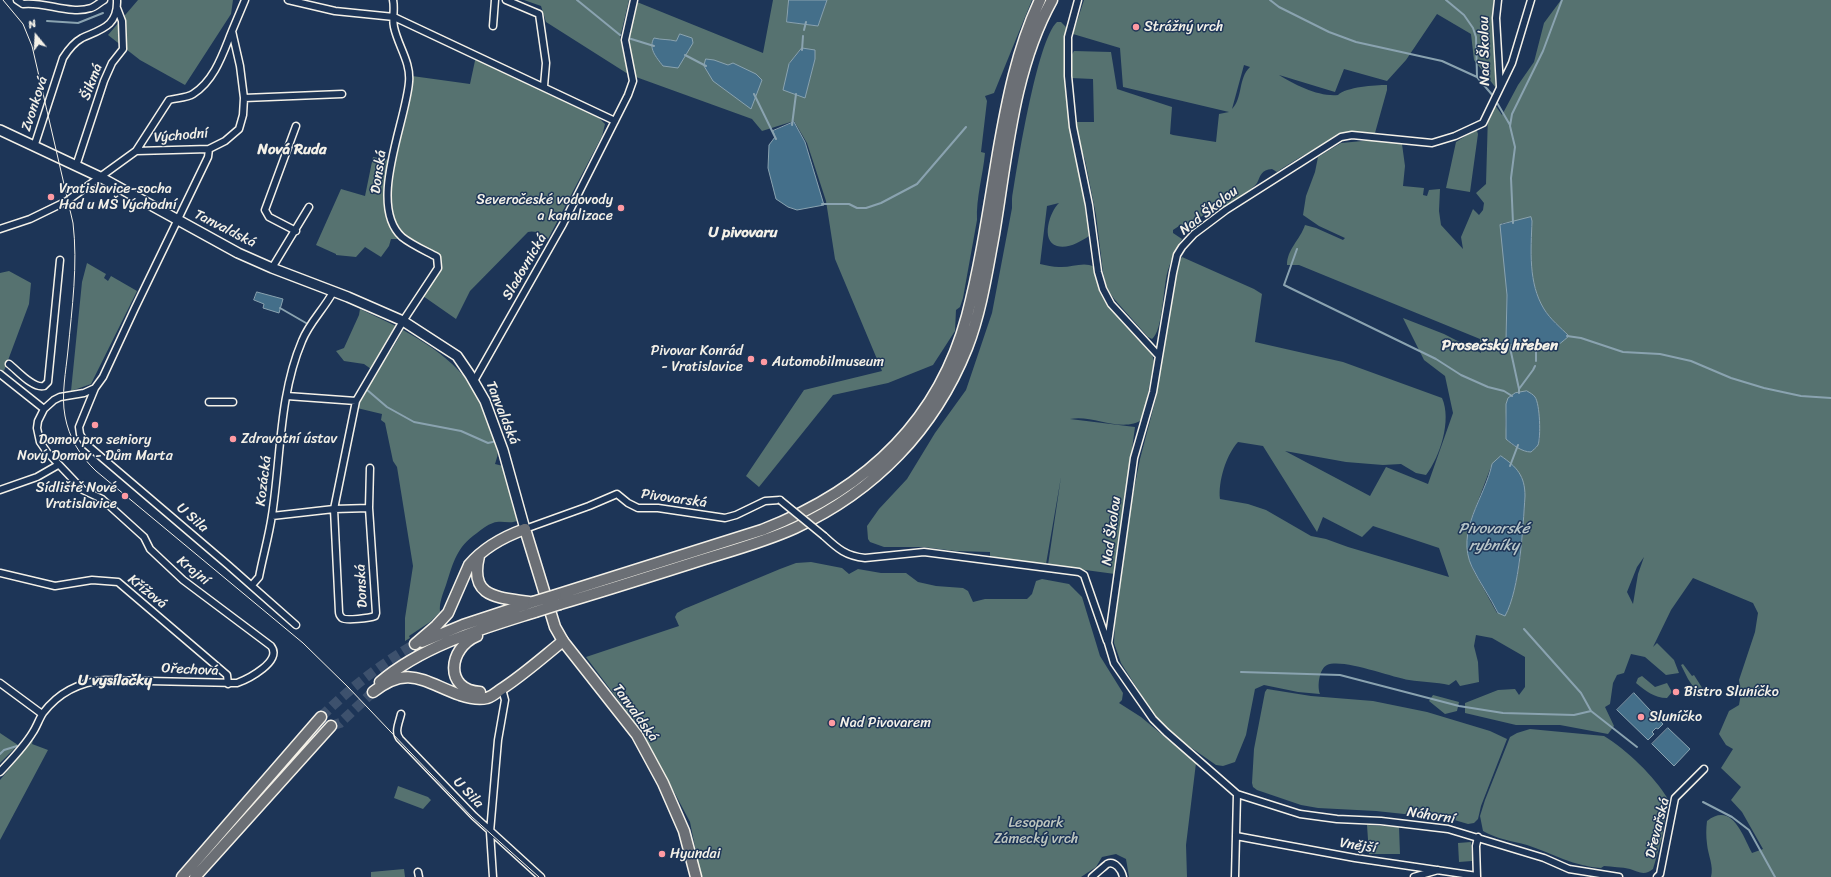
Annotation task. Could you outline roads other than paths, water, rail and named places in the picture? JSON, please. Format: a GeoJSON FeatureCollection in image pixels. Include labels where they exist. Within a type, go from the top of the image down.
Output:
{"type":"FeatureCollection","features":[{"type":"Feature","properties":{"kind":"main road"},"geometry":{"type":"LineString","coordinates":[[815,512],[874,466],[897,444],[927,406],[946,372],[967,317],[976,279],[1011,83],[1021,46],[1040,0]]}},
{"type":"Feature","properties":{"kind":"main road"},"geometry":{"type":"LineString","coordinates":[[563,641],[490,697],[476,698],[450,691],[419,678],[410,677],[401,677],[390,681],[372,691],[390,673],[408,661],[444,643],[558,600],[734,550],[790,525],[868,484],[903,451],[942,402],[968,346],[985,281],[1012,124],[1029,51],[1052,0]]}},
{"type":"Feature","properties":{"kind":"main road","name":"Tanvaldská"},"geometry":{"type":"LineString","coordinates":[[0,130],[100,177],[177,220],[272,268],[403,321],[457,356],[474,381],[485,401],[503,450],[555,627],[563,641],[637,735],[663,783],[684,831],[696,877]]}},
{"type":"Feature","properties":{"kind":"main road"},"geometry":{"type":"LineString","coordinates":[[525,529],[499,540],[479,555],[469,565],[448,613],[436,626],[415,644],[475,621],[532,609]]}},
{"type":"Feature","properties":{"kind":"main road"},"geometry":{"type":"LineString","coordinates":[[479,555],[476,577],[483,589],[494,597],[532,609]]}},
{"type":"Feature","properties":{"kind":"main road"},"geometry":{"type":"LineString","coordinates":[[501,690],[475,692],[462,686],[457,680],[454,672],[455,657],[464,644],[469,640],[532,609]]}},
{"type":"Feature","properties":{"kind":"main road"},"geometry":{"type":"LineString","coordinates":[[182,877],[321,717]]}},
{"type":"Feature","properties":{"kind":"main road"},"geometry":{"type":"LineString","coordinates":[[195,877],[331,726]]}},
{"type":"Feature","properties":{"kind":"street"},"geometry":{"type":"LineString","coordinates":[[17,0],[23,4],[33,3],[68,9],[90,8],[104,0]]}},
{"type":"Feature","properties":{"kind":"street","name":"Zvonková"},"geometry":{"type":"LineString","coordinates":[[34,147],[62,58],[68,50],[81,39],[106,28],[113,20],[117,8],[117,0]]}},
{"type":"Feature","properties":{"kind":"street","name":"Východní"},"geometry":{"type":"LineString","coordinates":[[0,229],[30,219],[63,204],[136,151],[169,100],[192,94],[208,81],[220,60],[245,0]]}},
{"type":"Feature","properties":{"kind":"street"},"geometry":{"type":"LineString","coordinates":[[288,0],[335,11],[394,17],[544,86],[615,121]]}},
{"type":"Feature","properties":{"kind":"street","name":"Donská"},"geometry":{"type":"LineString","coordinates":[[370,468],[369,508],[376,613],[375,616],[369,618],[345,619],[340,616],[339,612],[334,509],[356,401],[403,321],[438,268],[437,257],[402,237],[392,221],[387,202],[395,143],[409,82],[408,67],[394,26],[394,0]]}},
{"type":"Feature","properties":{"kind":"street"},"geometry":{"type":"LineString","coordinates":[[493,26],[495,0]]}},
{"type":"Feature","properties":{"kind":"street"},"geometry":{"type":"LineString","coordinates":[[506,0],[539,14],[546,63],[544,86]]}},
{"type":"Feature","properties":{"kind":"street","name":"Sladovnická"},"geometry":{"type":"LineString","coordinates":[[474,381],[563,224],[628,95],[633,81],[625,40],[634,0]]}},
{"type":"Feature","properties":{"kind":"street"},"geometry":{"type":"LineString","coordinates":[[1078,0],[1068,37],[1068,76],[1073,127],[1089,205],[1098,272],[1102,289],[1111,304],[1158,355]]}},
{"type":"Feature","properties":{"kind":"street","name":"Nad Školou"},"geometry":{"type":"LineString","coordinates":[[1108,643],[1134,458],[1153,392],[1158,355],[1177,255],[1194,234],[1226,210],[1331,141],[1352,135],[1432,143],[1455,136],[1482,123],[1500,89],[1496,18],[1498,0]]}},
{"type":"Feature","properties":{"kind":"street"},"geometry":{"type":"LineString","coordinates":[[1500,89],[1512,63],[1531,0]]}},
{"type":"Feature","properties":{"kind":"street","name":"Šikmá"},"geometry":{"type":"LineString","coordinates":[[76,166],[104,81],[112,63],[123,49],[122,21],[117,8]]}},
{"type":"Feature","properties":{"kind":"street","name":"Východní"},"geometry":{"type":"LineString","coordinates":[[136,151],[209,149],[225,141],[239,129],[243,115],[244,98],[240,66],[232,31]]}},
{"type":"Feature","properties":{"kind":"street"},"geometry":{"type":"LineString","coordinates":[[244,98],[342,94]]}},
{"type":"Feature","properties":{"kind":"street"},"geometry":{"type":"LineString","coordinates":[[296,126],[265,210],[269,217],[296,231]]}},
{"type":"Feature","properties":{"kind":"street"},"geometry":{"type":"LineString","coordinates":[[0,490],[37,477],[58,465],[40,442],[37,431],[38,421],[44,409],[60,397],[84,393],[95,388],[103,377],[208,157],[209,149]]}},
{"type":"Feature","properties":{"kind":"street"},"geometry":{"type":"LineString","coordinates":[[272,268],[296,231],[309,207]]}},
{"type":"Feature","properties":{"kind":"street"},"geometry":{"type":"LineString","coordinates":[[9,364],[15,371],[35,386],[44,386],[48,382],[60,260]]}},
{"type":"Feature","properties":{"kind":"street","name":"Kozácká"},"geometry":{"type":"LineString","coordinates":[[252,585],[258,577],[272,516],[291,375],[302,339],[333,292]]}},
{"type":"Feature","properties":{"kind":"street"},"geometry":{"type":"LineString","coordinates":[[15,371],[3,377],[44,409]]}},
{"type":"Feature","properties":{"kind":"street","name":"U Sila"},"geometry":{"type":"LineString","coordinates":[[95,388],[79,427],[80,434],[86,444],[252,585],[296,625]]}},
{"type":"Feature","properties":{"kind":"street"},"geometry":{"type":"LineString","coordinates":[[287,396],[356,401]]}},
{"type":"Feature","properties":{"kind":"street"},"geometry":{"type":"LineString","coordinates":[[209,402],[232,402]]}},
{"type":"Feature","properties":{"kind":"street","name":"Krajní"},"geometry":{"type":"LineString","coordinates":[[58,465],[83,490],[102,499],[144,537],[150,549],[183,580],[273,649],[274,656],[257,673],[243,681],[228,684]]}},
{"type":"Feature","properties":{"kind":"street","name":"Pivovarská"},"geometry":{"type":"LineString","coordinates":[[525,529],[589,506],[617,494],[628,503],[638,508],[658,508],[724,518],[736,515],[765,501],[780,500]]}},
{"type":"Feature","properties":{"kind":"street","name":"Nad Školou"},"geometry":{"type":"LineString","coordinates":[[780,500],[840,550],[851,556],[865,558],[924,552],[1079,572],[1084,575],[1114,663],[1123,678],[1153,719],[1237,794]]}},
{"type":"Feature","properties":{"kind":"street"},"geometry":{"type":"LineString","coordinates":[[272,516],[334,509],[369,508]]}},
{"type":"Feature","properties":{"kind":"street","name":"Křížová"},"geometry":{"type":"LineString","coordinates":[[0,573],[55,586],[92,580],[118,582],[227,675],[228,684]]}},
{"type":"Feature","properties":{"kind":"street","name":"Ořechová"},"geometry":{"type":"LineString","coordinates":[[42,714],[67,690],[93,681],[120,680],[228,684]]}},
{"type":"Feature","properties":{"kind":"street"},"geometry":{"type":"LineString","coordinates":[[0,683],[42,714],[34,731],[0,772]]}},
{"type":"Feature","properties":{"kind":"street"},"geometry":{"type":"LineString","coordinates":[[493,877],[490,831],[498,740],[505,700],[501,690]]}},
{"type":"Feature","properties":{"kind":"street","name":"U Sila"},"geometry":{"type":"LineString","coordinates":[[401,714],[397,729],[397,735],[400,739],[490,831],[541,877]]}},
{"type":"Feature","properties":{"kind":"street","name":"Dřevařská"},"geometry":{"type":"LineString","coordinates":[[1657,877],[1660,874],[1676,798],[1704,769]]}},
{"type":"Feature","properties":{"kind":"street"},"geometry":{"type":"LineString","coordinates":[[1235,877],[1237,794]]}},
{"type":"Feature","properties":{"kind":"street","name":"Náhorní"},"geometry":{"type":"LineString","coordinates":[[1237,794],[1300,814],[1337,819],[1381,821],[1448,829],[1544,858],[1569,869],[1619,877]]}},
{"type":"Feature","properties":{"kind":"street","name":"Vnější"},"geometry":{"type":"LineString","coordinates":[[1236,836],[1355,858],[1439,869],[1477,876]]}},
{"type":"Feature","properties":{"kind":"street"},"geometry":{"type":"LineString","coordinates":[[1477,876],[1476,846],[1478,837]]}},
{"type":"Feature","properties":{"kind":"street"},"geometry":{"type":"LineString","coordinates":[[1092,877],[1107,864],[1113,864],[1118,867],[1123,877]]}},
{"type":"Feature","properties":{"kind":"street"},"geometry":{"type":"LineString","coordinates":[[1414,877],[1439,869]]}},
{"type":"Feature","properties":{"kind":"water"},"geometry":{"type":"Polygon","coordinates":[[[789,0],[827,0],[818,26],[787,22],[789,0]]]}},
{"type":"Feature","properties":{"kind":"water"},"geometry":{"type":"Polygon","coordinates":[[[680,34],[692,38],[693,43],[678,68],[663,66],[655,56],[652,49],[652,42],[654,38],[676,41],[680,34]]]}},
{"type":"Feature","properties":{"kind":"water"},"geometry":{"type":"Polygon","coordinates":[[[802,48],[815,50],[815,59],[805,98],[783,90],[789,64],[802,48]]]}},
{"type":"Feature","properties":{"kind":"water"},"geometry":{"type":"Polygon","coordinates":[[[706,59],[728,65],[733,63],[756,74],[762,80],[751,109],[713,81],[704,66],[706,59]]]}},
{"type":"Feature","properties":{"kind":"water"},"geometry":{"type":"Polygon","coordinates":[[[794,122],[805,142],[824,205],[797,210],[788,207],[776,199],[768,168],[769,145],[775,137],[773,131],[794,122]]]}},
{"type":"Feature","properties":{"kind":"water"},"geometry":{"type":"Polygon","coordinates":[[[1531,217],[1532,266],[1535,288],[1546,313],[1569,336],[1556,346],[1547,350],[1521,348],[1506,341],[1507,295],[1500,225],[1531,217]]]}},
{"type":"Feature","properties":{"kind":"water"},"geometry":{"type":"Polygon","coordinates":[[[257,292],[283,299],[279,313],[263,308],[264,304],[254,300],[257,292]]]}},
{"type":"Feature","properties":{"kind":"water"},"geometry":{"type":"Polygon","coordinates":[[[1527,391],[1535,397],[1537,401],[1540,421],[1538,445],[1531,452],[1515,446],[1506,439],[1506,404],[1508,398],[1515,393],[1527,391]]]}},
{"type":"Feature","properties":{"kind":"water","name":"Pivovarské rybníky"},"geometry":{"type":"Polygon","coordinates":[[[1501,456],[1516,468],[1522,477],[1525,489],[1520,558],[1514,590],[1505,616],[1498,613],[1472,567],[1468,554],[1467,540],[1473,515],[1492,464],[1501,456]]]}},
{"type":"Feature","properties":{"kind":"water","name":"Sluníčko"},"geometry":{"type":"Polygon","coordinates":[[[1634,693],[1663,724],[1652,732],[1654,734],[1648,740],[1617,710],[1634,693]]]}},
{"type":"Feature","properties":{"kind":"water","name":"Sluníčko"},"geometry":{"type":"Polygon","coordinates":[[[1668,728],[1690,749],[1674,766],[1652,744],[1668,728]]]}},
{"type":"Feature","properties":{"kind":"waterway"},"geometry":{"type":"LineString","coordinates":[[577,0],[620,35]]}},
{"type":"Feature","properties":{"kind":"waterway"},"geometry":{"type":"LineString","coordinates":[[1270,0],[1279,7],[1329,32],[1356,42],[1442,61],[1477,77]]}},
{"type":"Feature","properties":{"kind":"waterway"},"geometry":{"type":"LineString","coordinates":[[1446,0],[1464,15],[1473,28],[1476,37],[1477,77],[1494,97]]}},
{"type":"Feature","properties":{"kind":"waterway"},"geometry":{"type":"LineString","coordinates":[[1513,223],[1511,178],[1515,147],[1510,126],[1512,114],[1543,51],[1562,0]]}},
{"type":"Feature","properties":{"kind":"waterway"},"geometry":{"type":"LineString","coordinates":[[47,21],[78,23],[103,13]]}},
{"type":"Feature","properties":{"kind":"waterway"},"geometry":{"type":"LineString","coordinates":[[804,30],[806,22]]}},
{"type":"Feature","properties":{"kind":"waterway"},"geometry":{"type":"LineString","coordinates":[[802,50],[803,36]]}},
{"type":"Feature","properties":{"kind":"waterway"},"geometry":{"type":"LineString","coordinates":[[628,38],[654,46]]}},
{"type":"Feature","properties":{"kind":"waterway"},"geometry":{"type":"LineString","coordinates":[[685,55],[706,66]]}},
{"type":"Feature","properties":{"kind":"waterway"},"geometry":{"type":"LineString","coordinates":[[754,94],[776,139]]}},
{"type":"Feature","properties":{"kind":"waterway"},"geometry":{"type":"LineString","coordinates":[[792,125],[796,94]]}},
{"type":"Feature","properties":{"kind":"waterway"},"geometry":{"type":"LineString","coordinates":[[1496,101],[1510,125]]}},
{"type":"Feature","properties":{"kind":"waterway"},"geometry":{"type":"LineString","coordinates":[[822,204],[849,204],[857,208],[866,208],[881,203],[917,184],[966,127]]}},
{"type":"Feature","properties":{"kind":"waterway"},"geometry":{"type":"LineString","coordinates":[[1297,249],[1284,285],[1436,359],[1461,375],[1488,387],[1504,391],[1512,396]]}},
{"type":"Feature","properties":{"kind":"waterway"},"geometry":{"type":"LineString","coordinates":[[280,308],[306,323]]}},
{"type":"Feature","properties":{"kind":"waterway"},"geometry":{"type":"LineString","coordinates":[[1567,336],[1581,338],[1623,352],[1660,354],[1691,361],[1731,378],[1764,388],[1801,396],[1831,398]]}},
{"type":"Feature","properties":{"kind":"waterway"},"geometry":{"type":"LineString","coordinates":[[1509,343],[1519,389]]}},
{"type":"Feature","properties":{"kind":"waterway"},"geometry":{"type":"LineString","coordinates":[[1536,348],[1536,361]]}},
{"type":"Feature","properties":{"kind":"waterway"},"geometry":{"type":"LineString","coordinates":[[1519,393],[1519,389],[1535,366]]}},
{"type":"Feature","properties":{"kind":"waterway"},"geometry":{"type":"LineString","coordinates":[[366,389],[387,407],[414,422],[461,431],[488,443],[497,441]]}},
{"type":"Feature","properties":{"kind":"waterway"},"geometry":{"type":"LineString","coordinates":[[1510,466],[1518,445]]}},
{"type":"Feature","properties":{"kind":"waterway"},"geometry":{"type":"LineString","coordinates":[[1524,629],[1581,693],[1591,711],[1637,747]]}},
{"type":"Feature","properties":{"kind":"waterway"},"geometry":{"type":"LineString","coordinates":[[1241,672],[1340,675],[1459,706],[1503,713],[1574,715],[1591,711]]}},
{"type":"Feature","properties":{"kind":"waterway"},"geometry":{"type":"LineString","coordinates":[[0,754],[4,750],[17,746]]}},
{"type":"Feature","properties":{"kind":"waterway"},"geometry":{"type":"LineString","coordinates":[[1703,802],[1732,817],[1749,830],[1775,877]]}},
{"type":"Feature","properties":{"kind":"tunnel"},"geometry":{"type":"LineString","coordinates":[[321,717],[343,696],[366,678],[415,644]]}},
{"type":"Feature","properties":{"kind":"tunnel"},"geometry":{"type":"LineString","coordinates":[[331,726],[340,723],[373,692]]}},
{"type":"Feature","properties":{"kind":"tram line"},"geometry":{"type":"LineString","coordinates":[[3,0],[23,24],[32,46],[73,223],[75,255],[74,286],[64,383],[64,408],[69,432],[80,453],[96,471],[303,643],[348,687],[472,817],[539,877]]}},
{"type":"Feature","properties":{"kind":"place","name":"Strážný vrch"},"geometry":{"type":"Point","coordinates":[1136,27]}},
{"type":"Feature","properties":{"kind":"place","name":"Vratislavice-socha Had u MŠ Východní"},"geometry":{"type":"Point","coordinates":[51,197]}},
{"type":"Feature","properties":{"kind":"place","name":"Severočeské vodovody a kanalizace"},"geometry":{"type":"Point","coordinates":[621,208]}},
{"type":"Feature","properties":{"kind":"place","name":"Pivovar Konrád - Vratislavice"},"geometry":{"type":"Point","coordinates":[751,359]}},
{"type":"Feature","properties":{"kind":"place","name":"Automobilmuseum"},"geometry":{"type":"Point","coordinates":[764,362]}},
{"type":"Feature","properties":{"kind":"place","name":"Domov pro seniory Nový Domov - Dům Marta"},"geometry":{"type":"Point","coordinates":[95,425]}},
{"type":"Feature","properties":{"kind":"place","name":"Zdravotní ústav"},"geometry":{"type":"Point","coordinates":[233,439]}},
{"type":"Feature","properties":{"kind":"place","name":"Sídliště Nové Vratislavice"},"geometry":{"type":"Point","coordinates":[125,496]}},
{"type":"Feature","properties":{"kind":"place","name":"Bistro Sluníčko"},"geometry":{"type":"Point","coordinates":[1676,692]}},
{"type":"Feature","properties":{"kind":"place","name":"Sluníčko"},"geometry":{"type":"Point","coordinates":[1641,717]}},
{"type":"Feature","properties":{"kind":"place","name":"Nad Pivovarem"},"geometry":{"type":"Point","coordinates":[832,723]}},
{"type":"Feature","properties":{"kind":"place","name":"Hyundai"},"geometry":{"type":"Point","coordinates":[662,854]}},
{"type":"Feature","properties":{"kind":"district","name":"Nová Ruda"},"geometry":{"type":"Point","coordinates":[292,150]}},
{"type":"Feature","properties":{"kind":"district","name":"U pivovaru"},"geometry":{"type":"Point","coordinates":[743,233]}},
{"type":"Feature","properties":{"kind":"district","name":"Prosečský hřeben"},"geometry":{"type":"Point","coordinates":[1500,346]}},
{"type":"Feature","properties":{"kind":"district","name":"U vysílačky"},"geometry":{"type":"Point","coordinates":[115,681]}},
{"type":"Feature","properties":{"kind":"park label","name":"Lesopark Zámecký vrch"},"geometry":{"type":"Point","coordinates":[1036,832]}}]}
